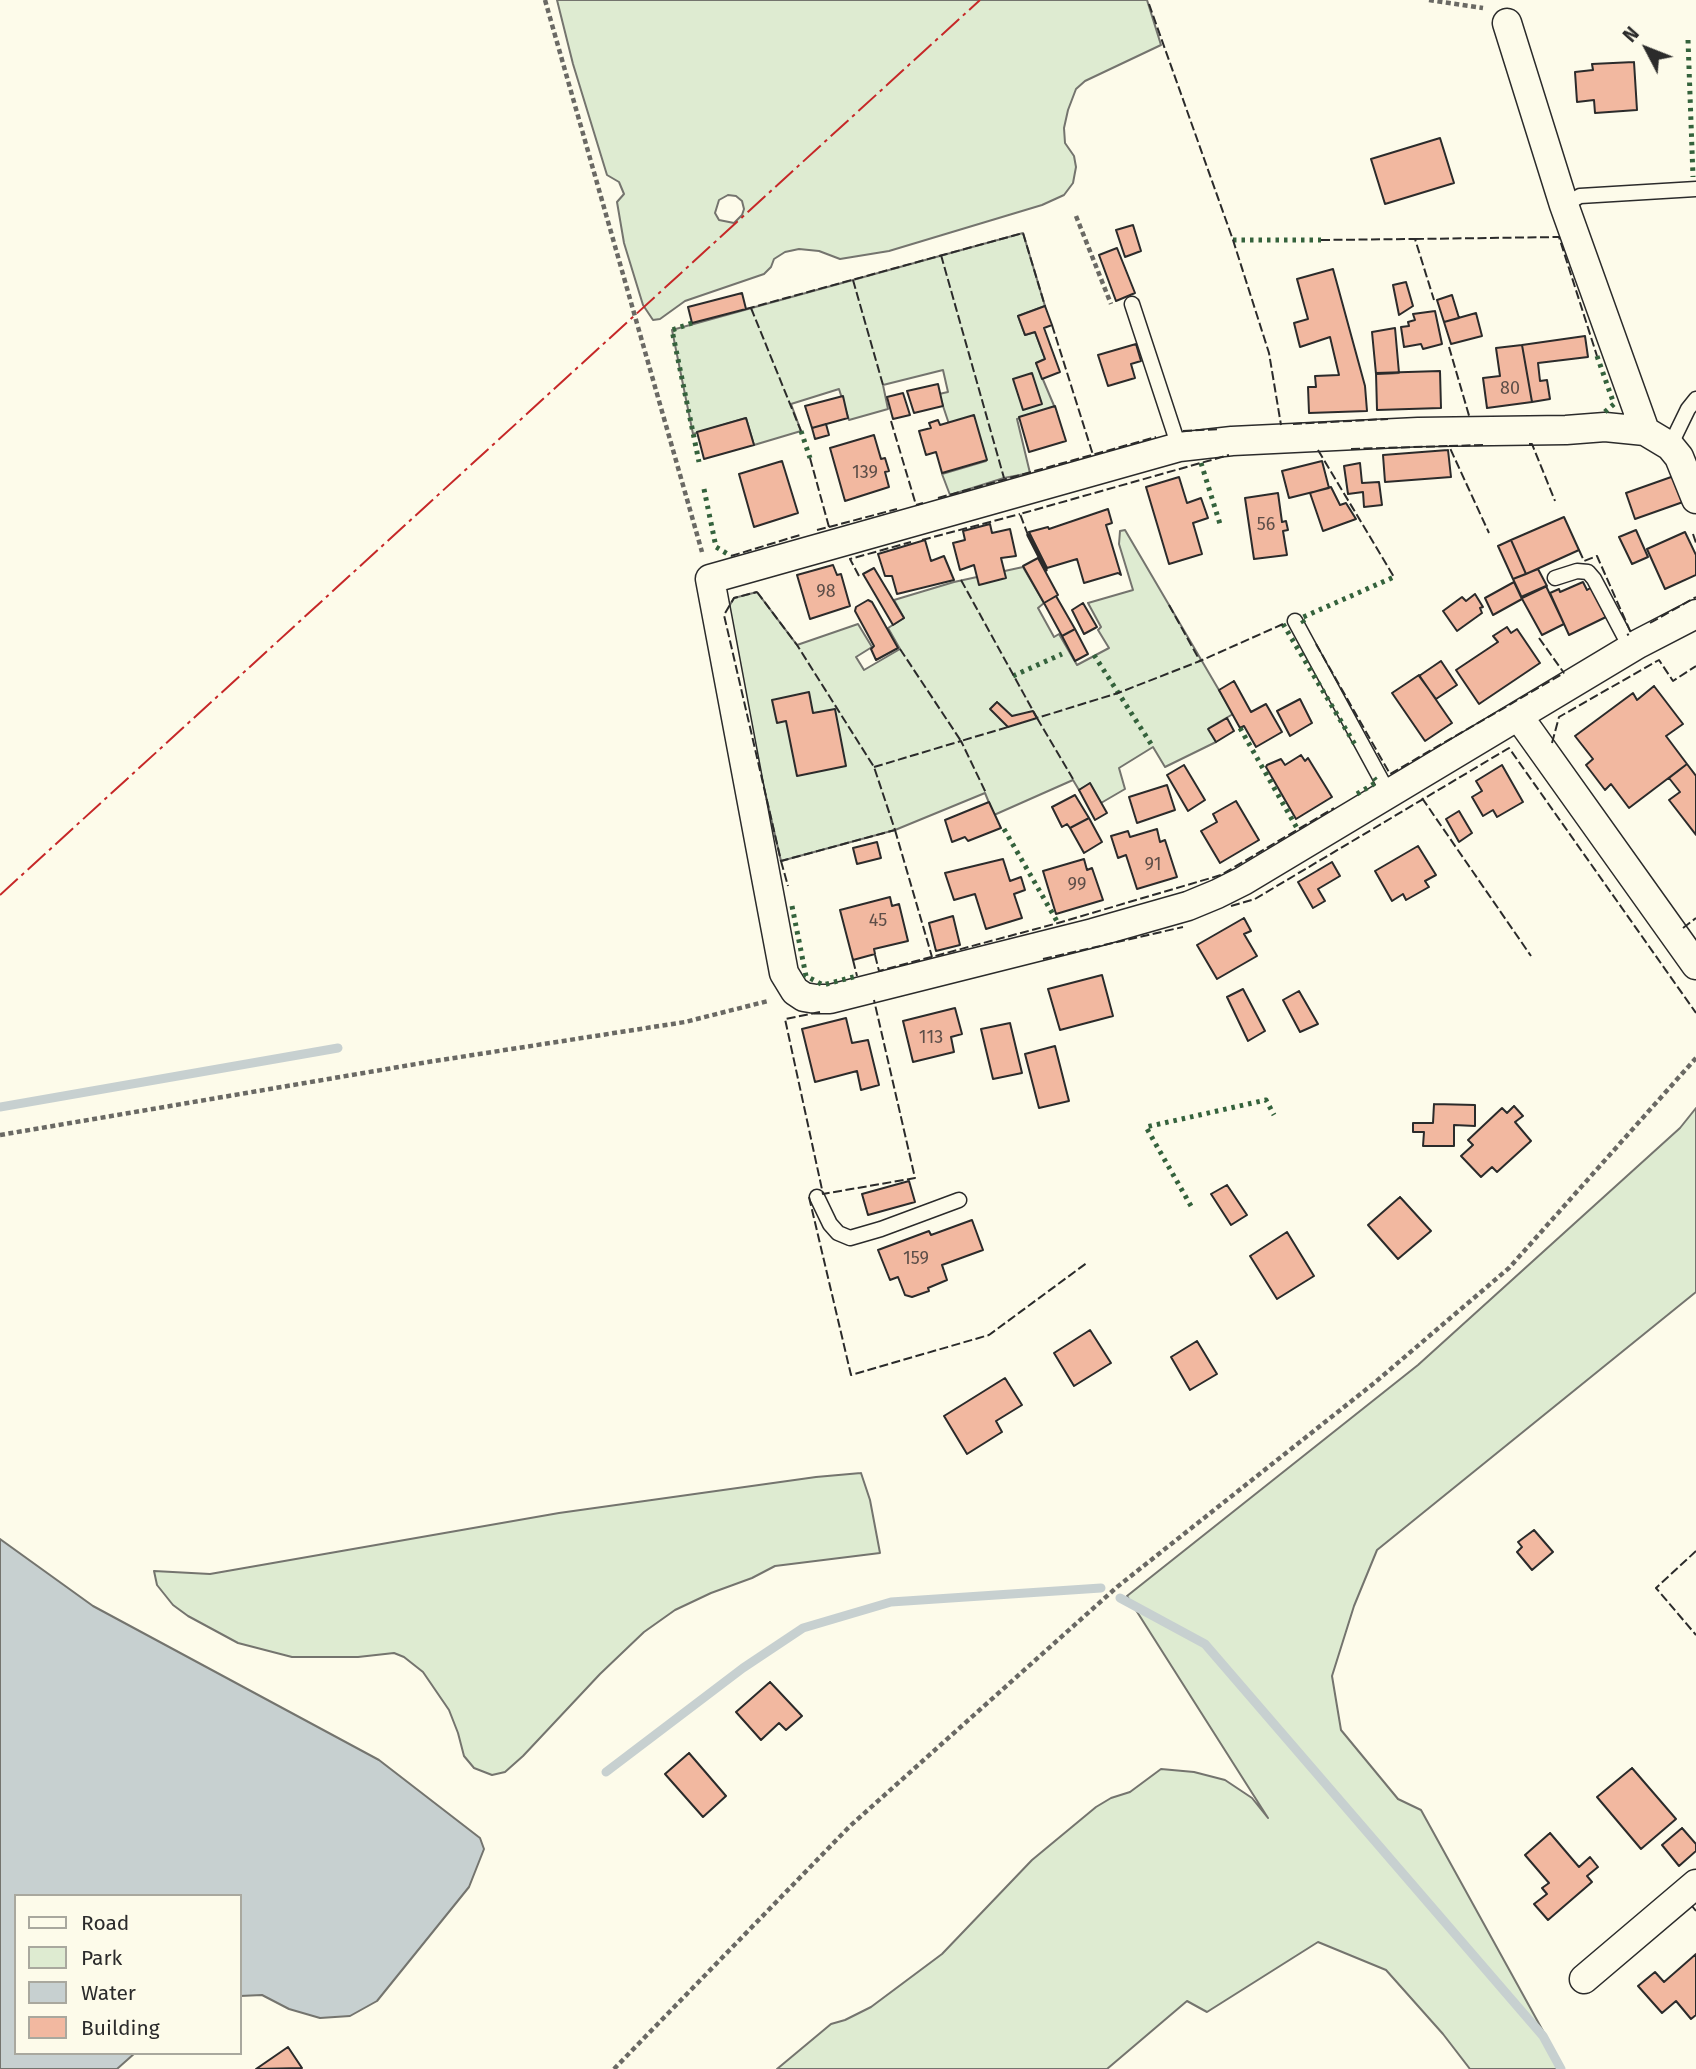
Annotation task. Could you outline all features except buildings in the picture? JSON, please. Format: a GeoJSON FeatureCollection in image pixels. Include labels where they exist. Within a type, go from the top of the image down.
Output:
{"type":"FeatureCollection","features":[{"type":"Feature","properties":{"kind":"street"},"geometry":{"type":"LineString","coordinates":[[1507,23],[1564,205],[1645,431]]}},
{"type":"Feature","properties":{"kind":"street"},"geometry":{"type":"LineString","coordinates":[[1696,499],[1679,457],[1670,446],[1645,431],[1605,427],[1232,441],[1179,447],[710,579],[781,958],[788,982],[795,991],[804,997],[830,999],[1188,906],[1243,881],[1631,649],[1696,614]]}},
{"type":"Feature","properties":{"kind":"street"},"geometry":{"type":"LineString","coordinates":[[1519,717],[1695,960]]}},
{"type":"Feature","properties":{"kind":"street"},"geometry":{"type":"LineString","coordinates":[[1584,1979],[1696,1884]]}},
{"type":"Feature","properties":{"kind":"lane"},"geometry":{"type":"LineString","coordinates":[[1564,205],[1580,196],[1696,189]]}},
{"type":"Feature","properties":{"kind":"lane"},"geometry":{"type":"LineString","coordinates":[[1134,310],[1179,447]]}},
{"type":"Feature","properties":{"kind":"lane"},"geometry":{"type":"LineString","coordinates":[[1670,446],[1688,409],[1696,399]]}},
{"type":"Feature","properties":{"kind":"lane"},"geometry":{"type":"LineString","coordinates":[[1555,578],[1577,571],[1588,572],[1631,649]]}},
{"type":"Feature","properties":{"kind":"lane"},"geometry":{"type":"LineString","coordinates":[[1295,621],[1389,794]]}},
{"type":"Feature","properties":{"kind":"lane"},"geometry":{"type":"LineString","coordinates":[[817,1197],[830,1224],[838,1233],[850,1238],[959,1200]]}},
{"type":"Feature","properties":{"kind":"path"},"geometry":{"type":"LineString","coordinates":[[545,0],[710,579]]}},
{"type":"Feature","properties":{"kind":"path"},"geometry":{"type":"LineString","coordinates":[[1429,0],[1488,9],[1507,23]]}},
{"type":"Feature","properties":{"kind":"path"},"geometry":{"type":"LineString","coordinates":[[1076,215],[1113,309],[1134,310]]}},
{"type":"Feature","properties":{"kind":"path"},"geometry":{"type":"LineString","coordinates":[[0,1135],[428,1062],[685,1022],[752,1007],[795,991]]}},
{"type":"Feature","properties":{"kind":"path"},"geometry":{"type":"LineString","coordinates":[[614,2069],[850,1826],[1106,1596],[1373,1384],[1509,1268],[1696,1058]]}},
{"type":"Feature","properties":{"kind":"green space"},"geometry":{"type":"Polygon","coordinates":[[[557,0],[1147,0],[1161,45],[1085,81],[1076,89],[1064,128],[1065,143],[1074,156],[1076,167],[1073,183],[1064,195],[1042,205],[889,251],[840,259],[819,251],[799,249],[785,252],[774,259],[764,274],[685,301],[660,319],[653,320],[643,305],[624,243],[617,202],[624,194],[619,182],[607,175],[573,64],[557,0]],[[728,195],[719,200],[715,213],[719,220],[734,223],[742,215],[742,201],[736,196],[728,195]]]}},
{"type":"Feature","properties":{"kind":"green space"},"geometry":{"type":"Polygon","coordinates":[[[1023,233],[1045,306],[1018,316],[1025,335],[1035,332],[1045,359],[1036,363],[1055,408],[1017,419],[1030,473],[950,495],[942,474],[986,461],[973,418],[949,424],[939,394],[948,392],[943,370],[883,385],[888,409],[849,420],[839,389],[791,404],[801,431],[754,445],[746,418],[693,434],[672,330],[1023,233]]]}},
{"type":"Feature","properties":{"kind":"green space"},"geometry":{"type":"Polygon","coordinates":[[[1125,530],[1233,714],[1209,728],[1216,742],[1165,767],[1153,747],[1119,768],[1125,789],[1101,803],[1090,784],[1079,790],[1073,780],[994,815],[985,793],[895,830],[781,861],[724,615],[734,598],[757,592],[797,645],[858,624],[872,647],[856,657],[864,670],[900,649],[888,628],[904,618],[894,600],[954,582],[1023,567],[1044,603],[1038,608],[1054,637],[1059,634],[1077,665],[1109,648],[1098,630],[1101,627],[1088,603],[1133,590],[1119,544],[1120,531],[1125,530]]]}},
{"type":"Feature","properties":{"kind":"green space"},"geometry":{"type":"Polygon","coordinates":[[[1696,1108],[1696,1292],[1377,1550],[1354,1606],[1332,1676],[1341,1730],[1398,1799],[1421,1810],[1564,2069],[1470,2069],[1386,1970],[1318,1942],[1207,2012],[1187,2001],[1107,2069],[777,2069],[831,2024],[871,2007],[942,1954],[1032,1860],[1096,1807],[1111,1798],[1130,1792],[1161,1769],[1194,1772],[1225,1780],[1252,1798],[1268,1818],[1127,1596],[1418,1365],[1680,1128],[1696,1108]]]}},
{"type":"Feature","properties":{"kind":"green space"},"geometry":{"type":"Polygon","coordinates":[[[861,1473],[870,1500],[880,1553],[775,1566],[675,1610],[644,1632],[600,1674],[523,1756],[505,1772],[492,1775],[474,1768],[464,1756],[449,1710],[423,1672],[404,1657],[394,1653],[358,1657],[292,1657],[238,1643],[173,1605],[157,1585],[154,1571],[210,1574],[559,1513],[861,1473]]]}},
{"type":"Feature","properties":{"kind":"water"},"geometry":{"type":"Polygon","coordinates":[[[0,1539],[93,1606],[379,1760],[480,1838],[484,1849],[469,1887],[377,2001],[350,2016],[320,2018],[289,2009],[262,1995],[242,1996],[242,1894],[14,1894],[14,2055],[133,2055],[117,2069],[0,2069],[0,1539]]]}},
{"type":"Feature","properties":{"kind":"waterway"},"geometry":{"type":"LineString","coordinates":[[0,1107],[338,1048]]}},
{"type":"Feature","properties":{"kind":"waterway"},"geometry":{"type":"LineString","coordinates":[[606,1772],[743,1668],[803,1628],[891,1602],[1101,1588]]}},
{"type":"Feature","properties":{"kind":"waterway"},"geometry":{"type":"LineString","coordinates":[[1120,1598],[1205,1644],[1543,2036],[1561,2069]]}},
{"type":"Feature","properties":{"kind":"hedge"},"geometry":{"type":"LineString","coordinates":[[1688,40],[1693,177]]}},
{"type":"Feature","properties":{"kind":"hedge"},"geometry":{"type":"LineString","coordinates":[[1233,240],[1321,240]]}},
{"type":"Feature","properties":{"kind":"hedge"},"geometry":{"type":"LineString","coordinates":[[692,323],[672,330],[699,462]]}},
{"type":"Feature","properties":{"kind":"hedge"},"geometry":{"type":"LineString","coordinates":[[1597,356],[1614,404],[1601,415]]}},
{"type":"Feature","properties":{"kind":"hedge"},"geometry":{"type":"LineString","coordinates":[[801,431],[810,458]]}},
{"type":"Feature","properties":{"kind":"hedge"},"geometry":{"type":"LineString","coordinates":[[1201,463],[1220,524]]}},
{"type":"Feature","properties":{"kind":"hedge"},"geometry":{"type":"LineString","coordinates":[[704,489],[716,547],[731,556]]}},
{"type":"Feature","properties":{"kind":"hedge"},"geometry":{"type":"LineString","coordinates":[[1304,623],[1301,618],[1394,577]]}},
{"type":"Feature","properties":{"kind":"hedge"},"geometry":{"type":"LineString","coordinates":[[1283,624],[1357,748]]}},
{"type":"Feature","properties":{"kind":"hedge"},"geometry":{"type":"LineString","coordinates":[[1013,676],[1062,654]]}},
{"type":"Feature","properties":{"kind":"hedge"},"geometry":{"type":"LineString","coordinates":[[1094,655],[1153,747]]}},
{"type":"Feature","properties":{"kind":"hedge"},"geometry":{"type":"LineString","coordinates":[[1240,728],[1298,830]]}},
{"type":"Feature","properties":{"kind":"hedge"},"geometry":{"type":"LineString","coordinates":[[1357,794],[1377,782],[1374,778]]}},
{"type":"Feature","properties":{"kind":"hedge"},"geometry":{"type":"LineString","coordinates":[[1004,829],[1058,923]]}},
{"type":"Feature","properties":{"kind":"hedge"},"geometry":{"type":"LineString","coordinates":[[792,906],[806,976],[823,985],[857,976]]}},
{"type":"Feature","properties":{"kind":"hedge"},"geometry":{"type":"LineString","coordinates":[[1191,1206],[1146,1127],[1266,1100],[1274,1115]]}},
{"type":"Feature","properties":{"kind":"fence"},"geometry":{"type":"LineString","coordinates":[[1149,4],[1233,240],[1269,353],[1281,425]]}},
{"type":"Feature","properties":{"kind":"fence"},"geometry":{"type":"LineString","coordinates":[[746,309],[1023,233],[1045,306]]}},
{"type":"Feature","properties":{"kind":"fence"},"geometry":{"type":"LineString","coordinates":[[1415,239],[1559,237],[1597,356]]}},
{"type":"Feature","properties":{"kind":"fence"},"geometry":{"type":"LineString","coordinates":[[1321,240],[1415,239],[1434,300]]}},
{"type":"Feature","properties":{"kind":"fence"},"geometry":{"type":"LineString","coordinates":[[941,255],[1004,478]]}},
{"type":"Feature","properties":{"kind":"fence"},"geometry":{"type":"LineString","coordinates":[[853,280],[883,385]]}},
{"type":"Feature","properties":{"kind":"fence"},"geometry":{"type":"LineString","coordinates":[[751,308],[801,431]]}},
{"type":"Feature","properties":{"kind":"fence"},"geometry":{"type":"LineString","coordinates":[[1052,325],[1093,455]]}},
{"type":"Feature","properties":{"kind":"fence"},"geometry":{"type":"LineString","coordinates":[[1449,347],[1470,419]]}},
{"type":"Feature","properties":{"kind":"fence"},"geometry":{"type":"LineString","coordinates":[[1293,424],[1388,419]]}},
{"type":"Feature","properties":{"kind":"fence"},"geometry":{"type":"LineString","coordinates":[[891,421],[916,505],[923,503]]}},
{"type":"Feature","properties":{"kind":"fence"},"geometry":{"type":"LineString","coordinates":[[1183,431],[1220,429]]}},
{"type":"Feature","properties":{"kind":"fence"},"geometry":{"type":"LineString","coordinates":[[938,498],[1156,437]]}},
{"type":"Feature","properties":{"kind":"fence"},"geometry":{"type":"LineString","coordinates":[[1529,444],[1532,444],[1555,501]]}},
{"type":"Feature","properties":{"kind":"fence"},"geometry":{"type":"LineString","coordinates":[[1483,445],[1449,446],[1489,533]]}},
{"type":"Feature","properties":{"kind":"fence"},"geometry":{"type":"LineString","coordinates":[[1351,449],[1449,446]]}},
{"type":"Feature","properties":{"kind":"fence"},"geometry":{"type":"LineString","coordinates":[[1318,450],[1394,577]]}},
{"type":"Feature","properties":{"kind":"fence"},"geometry":{"type":"LineString","coordinates":[[1028,535],[1020,514],[1229,455]]}},
{"type":"Feature","properties":{"kind":"fence"},"geometry":{"type":"LineString","coordinates":[[810,458],[829,527],[817,530]]}},
{"type":"Feature","properties":{"kind":"fence"},"geometry":{"type":"LineString","coordinates":[[829,527],[897,509]]}},
{"type":"Feature","properties":{"kind":"fence"},"geometry":{"type":"LineString","coordinates":[[922,540],[1020,514]]}},
{"type":"Feature","properties":{"kind":"fence"},"geometry":{"type":"LineString","coordinates":[[1693,534],[1696,543]]}},
{"type":"Feature","properties":{"kind":"fence"},"geometry":{"type":"LineString","coordinates":[[731,556],[800,535]]}},
{"type":"Feature","properties":{"kind":"fence"},"geometry":{"type":"LineString","coordinates":[[859,576],[850,559],[911,542]]}},
{"type":"Feature","properties":{"kind":"fence"},"geometry":{"type":"LineString","coordinates":[[1579,550],[1584,561],[1597,556],[1631,633],[1627,635]]}},
{"type":"Feature","properties":{"kind":"fence"},"geometry":{"type":"LineString","coordinates":[[961,580],[1037,718],[1118,693],[1200,661],[1283,624]]}},
{"type":"Feature","properties":{"kind":"fence"},"geometry":{"type":"LineString","coordinates":[[757,592],[797,645],[874,767],[895,830],[781,861],[724,615],[734,598],[757,592]]}},
{"type":"Feature","properties":{"kind":"fence"},"geometry":{"type":"LineString","coordinates":[[1650,623],[1696,597]]}},
{"type":"Feature","properties":{"kind":"fence"},"geometry":{"type":"LineString","coordinates":[[1169,605],[1200,661]]}},
{"type":"Feature","properties":{"kind":"fence"},"geometry":{"type":"LineString","coordinates":[[1539,638],[1564,673]]}},
{"type":"Feature","properties":{"kind":"fence"},"geometry":{"type":"LineString","coordinates":[[1316,644],[1390,774],[1564,673]]}},
{"type":"Feature","properties":{"kind":"fence"},"geometry":{"type":"LineString","coordinates":[[900,649],[961,741],[1008,727]]}},
{"type":"Feature","properties":{"kind":"fence"},"geometry":{"type":"LineString","coordinates":[[1552,743],[1559,717],[1659,660],[1673,681],[1696,666]]}},
{"type":"Feature","properties":{"kind":"fence"},"geometry":{"type":"LineString","coordinates":[[1037,718],[1073,779]]}},
{"type":"Feature","properties":{"kind":"fence"},"geometry":{"type":"LineString","coordinates":[[874,767],[961,741],[986,793]]}},
{"type":"Feature","properties":{"kind":"fence"},"geometry":{"type":"LineString","coordinates":[[1231,906],[1255,899],[1509,748],[1696,1013]]}},
{"type":"Feature","properties":{"kind":"fence"},"geometry":{"type":"LineString","coordinates":[[1422,798],[1531,956]]}},
{"type":"Feature","properties":{"kind":"fence"},"geometry":{"type":"LineString","coordinates":[[875,955],[879,971],[1058,923],[1221,875],[1334,808]]}},
{"type":"Feature","properties":{"kind":"fence"},"geometry":{"type":"LineString","coordinates":[[895,830],[932,957]]}},
{"type":"Feature","properties":{"kind":"fence"},"geometry":{"type":"LineString","coordinates":[[781,861],[788,886]]}},
{"type":"Feature","properties":{"kind":"fence"},"geometry":{"type":"LineString","coordinates":[[1683,928],[1696,918]]}},
{"type":"Feature","properties":{"kind":"fence"},"geometry":{"type":"LineString","coordinates":[[1043,959],[1183,927]]}},
{"type":"Feature","properties":{"kind":"fence"},"geometry":{"type":"LineString","coordinates":[[853,960],[857,976]]}},
{"type":"Feature","properties":{"kind":"fence"},"geometry":{"type":"LineString","coordinates":[[820,1012],[785,1019],[823,1194],[915,1178],[874,1000]]}},
{"type":"Feature","properties":{"kind":"fence"},"geometry":{"type":"LineString","coordinates":[[809,1197],[851,1375],[989,1335],[1088,1262]]}},
{"type":"Feature","properties":{"kind":"fence"},"geometry":{"type":"LineString","coordinates":[[1696,1551],[1656,1588],[1696,1635]]}},
{"type":"Feature","properties":{"kind":"fence"},"geometry":{"type":"LineString","coordinates":[[1692,1906],[1696,1911]]}},
{"type":"Feature","properties":{"kind":"wall"},"geometry":{"type":"LineString","coordinates":[[1028,535],[1046,570]]}},
{"type":"Feature","properties":{"kind":"power"},"geometry":{"type":"LineString","coordinates":[[0,895],[980,0]]}}]}
